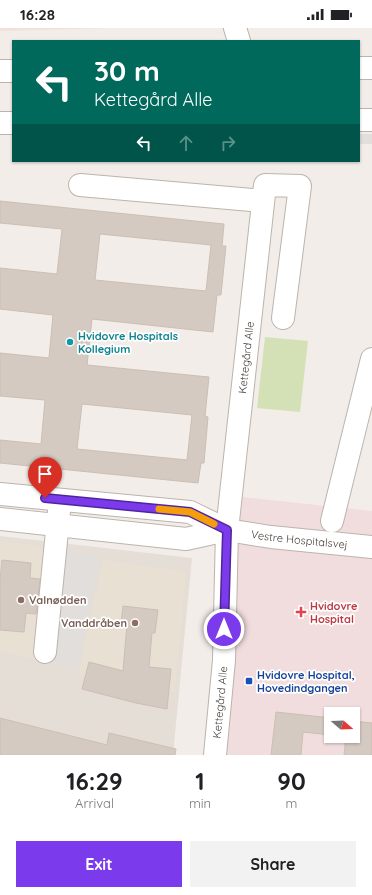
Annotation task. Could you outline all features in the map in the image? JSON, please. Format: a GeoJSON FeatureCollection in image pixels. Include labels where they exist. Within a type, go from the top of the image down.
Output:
{"type":"FeatureCollection","features":[{"type":"Feature","properties":{"kind":"street"},"geometry":{"type":"LineString","coordinates":[[235,28],[239,40]]}},
{"type":"Feature","properties":{"kind":"street"},"geometry":{"type":"LineString","coordinates":[[360,68],[372,68]]}},
{"type":"Feature","properties":{"kind":"street"},"geometry":{"type":"LineString","coordinates":[[0,71],[12,71]]}},
{"type":"Feature","properties":{"kind":"street"},"geometry":{"type":"LineString","coordinates":[[360,120],[372,120]]}},
{"type":"Feature","properties":{"kind":"street"},"geometry":{"type":"LineString","coordinates":[[0,123],[12,123]]}},
{"type":"Feature","properties":{"kind":"street"},"geometry":{"type":"LineString","coordinates":[[80,185],[264,193],[300,186],[283,318]]}},
{"type":"Feature","properties":{"kind":"street","name":"Kettegård Alle"},"geometry":{"type":"LineString","coordinates":[[215,755],[224,660],[227,530],[264,193]]}},
{"type":"Feature","properties":{"kind":"street"},"geometry":{"type":"LineString","coordinates":[[332,521],[372,359]]}},
{"type":"Feature","properties":{"kind":"street"},"geometry":{"type":"LineString","coordinates":[[0,494],[190,512],[227,530]]}},
{"type":"Feature","properties":{"kind":"street"},"geometry":{"type":"LineString","coordinates":[[45,652],[60,500]]}},
{"type":"Feature","properties":{"kind":"street"},"geometry":{"type":"LineString","coordinates":[[0,519],[186,539],[227,530]]}},
{"type":"Feature","properties":{"kind":"street","name":"Vestre Hospitalsvej"},"geometry":{"type":"LineString","coordinates":[[227,530],[271,537],[372,547]]}},
{"type":"Feature","properties":{"kind":"shaded area"},"geometry":{"type":"Polygon","coordinates":[[[0,28],[107,28],[0,31],[0,28]]]}},
{"type":"Feature","properties":{"kind":"shaded area"},"geometry":{"type":"Polygon","coordinates":[[[360,134],[372,134],[372,144],[360,144],[360,134]]]}},
{"type":"Feature","properties":{"kind":"shaded area","name":"Hvidovre Hospital"},"geometry":{"type":"Polygon","coordinates":[[[242,497],[372,511],[372,755],[216,755],[242,497]]]}},
{"type":"Feature","properties":{"kind":"shaded area"},"geometry":{"type":"Polygon","coordinates":[[[0,536],[192,558],[173,755],[0,755],[0,536]]]}},
{"type":"Feature","properties":{"kind":"shaded area","name":"Valnødden"},"geometry":{"type":"Polygon","coordinates":[[[0,541],[47,547],[35,659],[0,652],[0,541]]]}},
{"type":"Feature","properties":{"kind":"shaded area"},"geometry":{"type":"Polygon","coordinates":[[[55,549],[99,558],[77,670],[37,658],[55,549]]]}},
{"type":"Feature","properties":{"kind":"shaded area","name":"Vanddråben"},"geometry":{"type":"Polygon","coordinates":[[[103,560],[186,572],[175,693],[78,675],[103,560]]]}},
{"type":"Feature","properties":{"kind":"green space"},"geometry":{"type":"Polygon","coordinates":[[[265,337],[308,341],[300,412],[257,408],[265,337]]]}},
{"type":"Feature","properties":{"kind":"building","name":"Hvidovre Hospitals Kollegium"},"geometry":{"type":"Polygon","coordinates":[[[0,201],[224,224],[222,246],[226,246],[221,295],[217,295],[213,332],[92,319],[87,365],[209,377],[205,416],[208,417],[204,463],[201,463],[198,483],[0,463],[0,440],[41,444],[45,400],[0,396],[0,353],[49,358],[53,315],[0,309],[0,268],[57,274],[62,229],[0,223],[0,201]],[[100,234],[95,280],[206,291],[211,245],[100,234]],[[82,404],[77,449],[187,460],[192,415],[82,404]]]}},
{"type":"Feature","properties":{"kind":"building"},"geometry":{"type":"Polygon","coordinates":[[[2,560],[31,563],[30,578],[40,579],[36,614],[26,613],[24,632],[0,630],[0,580],[2,560]]]}},
{"type":"Feature","properties":{"kind":"building"},"geometry":{"type":"Polygon","coordinates":[[[123,606],[158,610],[155,633],[152,633],[149,667],[171,669],[167,709],[136,703],[82,689],[89,662],[123,671],[127,624],[121,623],[123,606]]]}},
{"type":"Feature","properties":{"kind":"building"},"geometry":{"type":"Polygon","coordinates":[[[276,712],[324,717],[324,734],[303,732],[301,755],[271,755],[276,712]]]}},
{"type":"Feature","properties":{"kind":"building"},"geometry":{"type":"Polygon","coordinates":[[[0,718],[107,745],[109,733],[176,749],[175,755],[0,755],[0,718]]]}},
{"type":"Feature","properties":{"kind":"building"},"geometry":{"type":"Polygon","coordinates":[[[360,722],[372,723],[372,755],[344,755],[345,743],[360,743],[360,722]]]}},
{"type":"Feature","properties":{"kind":"slow traffic"},"geometry":{"type":"LineString","coordinates":[[159,509],[190,512],[214,524]]}},
{"type":"Feature","properties":{"kind":"place","name":"Hvidovre Hospitals Kollegium"},"geometry":{"type":"Point","coordinates":[70,342]}},
{"type":"Feature","properties":{"kind":"place","name":"Valnødden"},"geometry":{"type":"Point","coordinates":[21,600]}},
{"type":"Feature","properties":{"kind":"place","name":"Hvidovre Hospital"},"geometry":{"type":"Point","coordinates":[301,612]}},
{"type":"Feature","properties":{"kind":"place","name":"Vanddråben"},"geometry":{"type":"Point","coordinates":[135,623]}},
{"type":"Feature","properties":{"kind":"place","name":"Hvidovre Hospital, Hovedindgangen"},"geometry":{"type":"Point","coordinates":[249,681]}},
{"type":"Feature","properties":{"kind":"route"},"geometry":{"type":"LineString","coordinates":[[45,498],[190,512],[227,530],[224,583],[224,629]]}}]}
